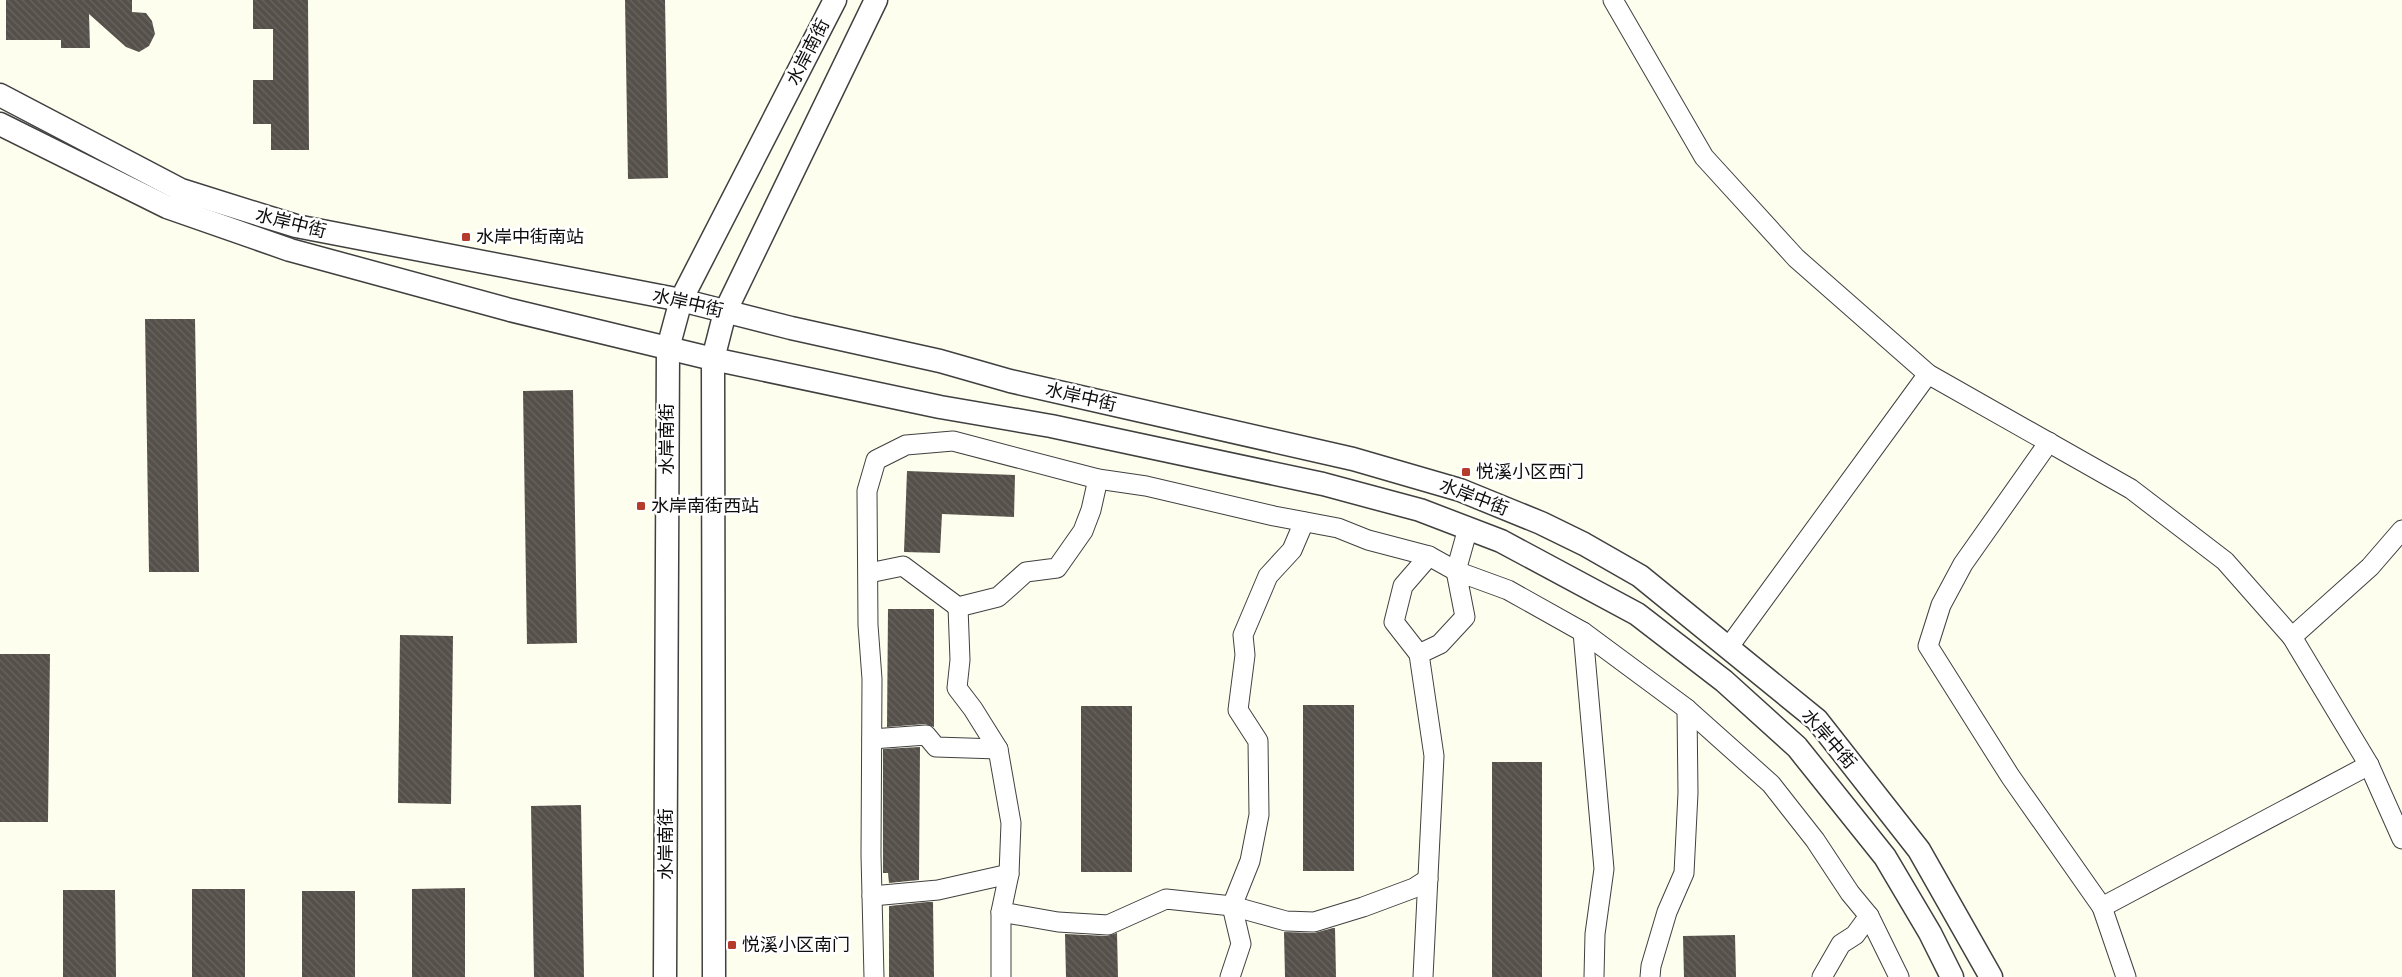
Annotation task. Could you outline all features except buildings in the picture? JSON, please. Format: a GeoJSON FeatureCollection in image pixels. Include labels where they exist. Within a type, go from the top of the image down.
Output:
{"type":"FeatureCollection","features":[{"type":"Feature","properties":{"kind":"street","name":"水岸南街"},"geometry":{"type":"LineString","coordinates":[[666,977],[668,348],[681,300],[835,0]]}},
{"type":"Feature","properties":{"kind":"street"},"geometry":{"type":"LineString","coordinates":[[714,977],[713,359],[725,312],[876,0]]}},
{"type":"Feature","properties":{"kind":"street"},"geometry":{"type":"LineString","coordinates":[[1613,0],[1704,157],[1796,258],[1928,374],[2131,489],[2225,561],[2292,637],[2369,765],[2402,839]]}},
{"type":"Feature","properties":{"kind":"street","name":"水岸中街"},"geometry":{"type":"LineString","coordinates":[[0,95],[181,190],[296,226],[681,300],[725,312],[940,361],[1010,381],[1354,459],[1460,490],[1541,523],[1584,544],[1640,576],[1816,720],[1919,850],[1991,977]]}},
{"type":"Feature","properties":{"kind":"street","name":"水岸中街"},"geometry":{"type":"LineString","coordinates":[[0,124],[167,208],[232,232],[290,250],[510,310],[713,359],[940,407],[1052,426],[1323,484],[1420,510],[1501,541],[1637,614],[1724,682],[1797,747],[1885,857],[1930,933],[1952,977]]}},
{"type":"Feature","properties":{"kind":"street"},"geometry":{"type":"LineString","coordinates":[[1728,648],[1928,374]]}},
{"type":"Feature","properties":{"kind":"street"},"geometry":{"type":"LineString","coordinates":[[874,977],[872,679],[868,625],[867,491],[876,460],[906,445],[953,441],[1098,479],[1146,486],[1338,528],[1368,540],[1429,556],[1456,571],[1508,590],[1584,632],[1687,709],[1771,784],[1815,840],[1850,893],[1869,916],[1899,977]]}},
{"type":"Feature","properties":{"kind":"street"},"geometry":{"type":"LineString","coordinates":[[2049,442],[1963,564],[1941,604],[1928,646],[2010,776],[2102,907],[2126,977]]}},
{"type":"Feature","properties":{"kind":"street"},"geometry":{"type":"LineString","coordinates":[[958,607],[998,597],[1026,572],[1057,568],[1083,531],[1091,510],[1098,479]]}},
{"type":"Feature","properties":{"kind":"street"},"geometry":{"type":"LineString","coordinates":[[1230,977],[1242,944],[1232,906],[1250,861],[1260,815],[1258,741],[1238,710],[1245,655],[1243,635],[1268,576],[1292,550],[1304,522]]}},
{"type":"Feature","properties":{"kind":"street"},"geometry":{"type":"LineString","coordinates":[[1419,654],[1440,644],[1465,617],[1456,571],[1468,528]]}},
{"type":"Feature","properties":{"kind":"street"},"geometry":{"type":"LineString","coordinates":[[2292,637],[2370,567],[2402,530]]}},
{"type":"Feature","properties":{"kind":"street"},"geometry":{"type":"LineString","coordinates":[[1423,977],[1434,756],[1419,654],[1394,622],[1403,586],[1429,556]]}},
{"type":"Feature","properties":{"kind":"street"},"geometry":{"type":"LineString","coordinates":[[869,573],[903,566],[958,607]]}},
{"type":"Feature","properties":{"kind":"street"},"geometry":{"type":"LineString","coordinates":[[958,607],[960,660],[956,688],[973,709],[998,749],[1011,823],[1009,874],[1001,912],[1001,977]]}},
{"type":"Feature","properties":{"kind":"street"},"geometry":{"type":"LineString","coordinates":[[1584,632],[1604,869],[1595,934],[1594,977]]}},
{"type":"Feature","properties":{"kind":"street"},"geometry":{"type":"LineString","coordinates":[[1650,977],[1667,912],[1684,873],[1688,793],[1687,709]]}},
{"type":"Feature","properties":{"kind":"street"},"geometry":{"type":"LineString","coordinates":[[872,739],[926,735],[936,747],[998,749]]}},
{"type":"Feature","properties":{"kind":"street"},"geometry":{"type":"LineString","coordinates":[[2102,907],[2369,765]]}},
{"type":"Feature","properties":{"kind":"street"},"geometry":{"type":"LineString","coordinates":[[872,896],[938,890],[1009,874]]}},
{"type":"Feature","properties":{"kind":"street"},"geometry":{"type":"LineString","coordinates":[[1001,912],[1058,922],[1108,926],[1166,899],[1232,906],[1286,920],[1314,922],[1363,908],[1414,888],[1428,879]]}},
{"type":"Feature","properties":{"kind":"street"},"geometry":{"type":"LineString","coordinates":[[1822,977],[1841,944],[1854,935],[1869,916]]}},
{"type":"Feature","properties":{"kind":"place","name":"水岸中街南站"},"geometry":{"type":"Point","coordinates":[466,237]}},
{"type":"Feature","properties":{"kind":"place","name":"悦溪小区西门"},"geometry":{"type":"Point","coordinates":[1466,472]}},
{"type":"Feature","properties":{"kind":"place","name":"水岸南街西站"},"geometry":{"type":"Point","coordinates":[641,506]}},
{"type":"Feature","properties":{"kind":"place","name":"悦溪小区南门"},"geometry":{"type":"Point","coordinates":[732,945]}}]}
